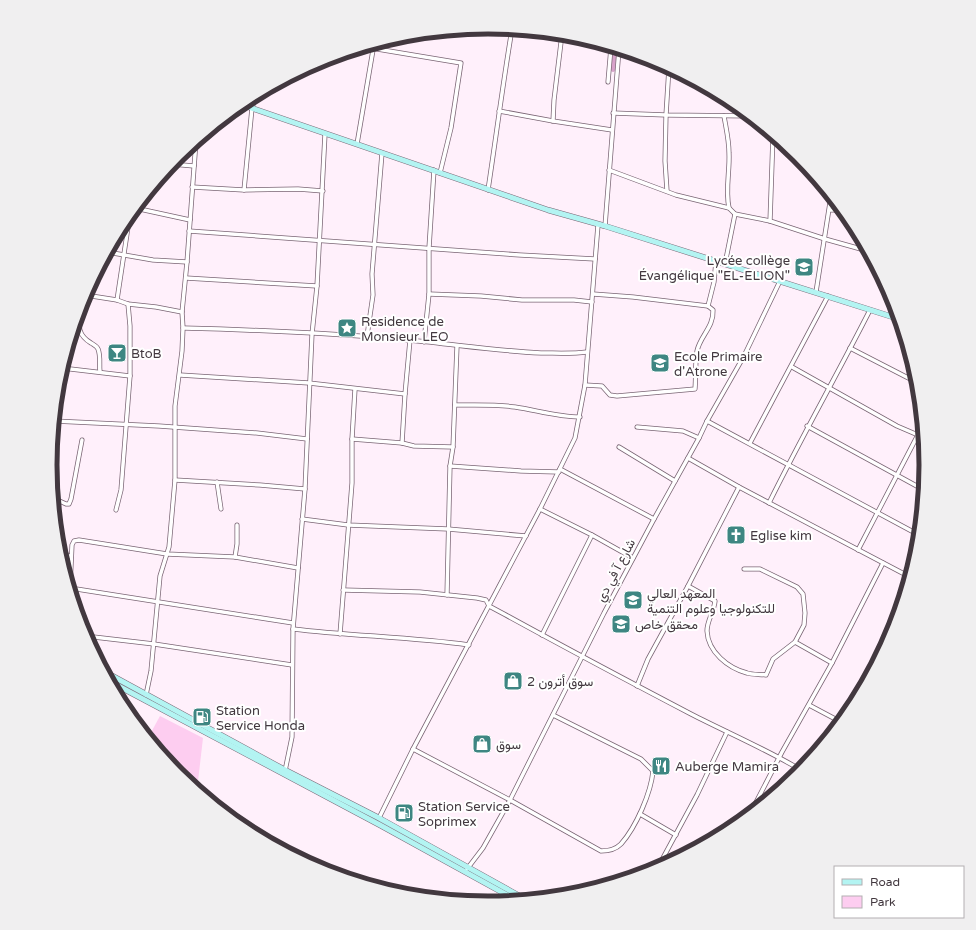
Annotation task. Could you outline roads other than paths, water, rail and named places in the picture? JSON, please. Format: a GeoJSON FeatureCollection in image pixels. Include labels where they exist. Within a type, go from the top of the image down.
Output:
{"type":"FeatureCollection","features":[{"type":"Feature","properties":{"kind":"main road"},"geometry":{"type":"LineString","coordinates":[[249,107],[440,172],[488,190],[893,317]]}},
{"type":"Feature","properties":{"kind":"main road"},"geometry":{"type":"LineString","coordinates":[[113,676],[380,825],[467,871],[517,895]]}},
{"type":"Feature","properties":{"kind":"main road"},"geometry":{"type":"LineString","coordinates":[[119,686],[284,772],[379,818],[508,895]]}},
{"type":"Feature","properties":{"kind":"street"},"geometry":{"type":"LineString","coordinates":[[488,190],[511,35]]}},
{"type":"Feature","properties":{"kind":"street"},"geometry":{"type":"LineString","coordinates":[[553,121],[561,40]]}},
{"type":"Feature","properties":{"kind":"street"},"geometry":{"type":"LineString","coordinates":[[375,49],[461,63],[450,128],[440,172]]}},
{"type":"Feature","properties":{"kind":"street"},"geometry":{"type":"LineString","coordinates":[[357,144],[373,50]]}},
{"type":"Feature","properties":{"kind":"street"},"geometry":{"type":"LineString","coordinates":[[608,82],[611,52]]}},
{"type":"Feature","properties":{"kind":"street"},"geometry":{"type":"LineString","coordinates":[[605,226],[618,54]]}},
{"type":"Feature","properties":{"kind":"street"},"geometry":{"type":"LineString","coordinates":[[667,191],[665,161],[666,115],[669,74]]}},
{"type":"Feature","properties":{"kind":"street"},"geometry":{"type":"LineString","coordinates":[[244,190],[253,104]]}},
{"type":"Feature","properties":{"kind":"street"},"geometry":{"type":"LineString","coordinates":[[499,110],[553,121],[612,130]]}},
{"type":"Feature","properties":{"kind":"street"},"geometry":{"type":"LineString","coordinates":[[613,112],[666,115],[740,116]]}},
{"type":"Feature","properties":{"kind":"street"},"geometry":{"type":"LineString","coordinates":[[724,116],[729,151],[729,171],[726,197],[729,208]]}},
{"type":"Feature","properties":{"kind":"street"},"geometry":{"type":"LineString","coordinates":[[284,772],[292,736],[293,623],[305,489],[309,382],[317,286],[325,134]]}},
{"type":"Feature","properties":{"kind":"street"},"geometry":{"type":"LineString","coordinates":[[770,220],[774,142]]}},
{"type":"Feature","properties":{"kind":"street"},"geometry":{"type":"LineString","coordinates":[[146,695],[151,671],[157,625],[160,576],[167,554],[170,536],[175,480],[175,406],[180,375],[183,328],[182,312],[186,278],[195,149]]}},
{"type":"Feature","properties":{"kind":"street"},"geometry":{"type":"LineString","coordinates":[[368,336],[373,295],[372,274],[382,153]]}},
{"type":"Feature","properties":{"kind":"street"},"geometry":{"type":"LineString","coordinates":[[179,165],[194,166]]}},
{"type":"Feature","properties":{"kind":"street"},"geometry":{"type":"LineString","coordinates":[[424,342],[429,294],[429,248],[434,170]]}},
{"type":"Feature","properties":{"kind":"street"},"geometry":{"type":"LineString","coordinates":[[609,170],[676,195],[729,208],[736,214],[770,220],[825,240],[860,249]]}},
{"type":"Feature","properties":{"kind":"street"},"geometry":{"type":"LineString","coordinates":[[192,187],[244,190],[298,189],[323,191]]}},
{"type":"Feature","properties":{"kind":"street"},"geometry":{"type":"LineString","coordinates":[[816,292],[830,204]]}},
{"type":"Feature","properties":{"kind":"street"},"geometry":{"type":"LineString","coordinates":[[142,209],[190,220]]}},
{"type":"Feature","properties":{"kind":"street"},"geometry":{"type":"LineString","coordinates":[[830,210],[835,210]]}},
{"type":"Feature","properties":{"kind":"street"},"geometry":{"type":"LineString","coordinates":[[725,264],[736,214]]}},
{"type":"Feature","properties":{"kind":"street"},"geometry":{"type":"LineString","coordinates":[[379,818],[413,749],[540,510],[575,438],[585,385],[598,224]]}},
{"type":"Feature","properties":{"kind":"street"},"geometry":{"type":"LineString","coordinates":[[117,300],[127,230]]}},
{"type":"Feature","properties":{"kind":"street"},"geometry":{"type":"LineString","coordinates":[[189,231],[596,259]]}},
{"type":"Feature","properties":{"kind":"street"},"geometry":{"type":"LineString","coordinates":[[113,253],[153,260],[187,262]]}},
{"type":"Feature","properties":{"kind":"street"},"geometry":{"type":"LineString","coordinates":[[708,306],[714,282],[716,261]]}},
{"type":"Feature","properties":{"kind":"street"},"geometry":{"type":"LineString","coordinates":[[186,278],[317,286]]}},
{"type":"Feature","properties":{"kind":"street","name":"شارع آ في دي"},"geometry":{"type":"LineString","coordinates":[[467,871],[483,848],[510,800],[633,558],[744,356],[780,281]]}},
{"type":"Feature","properties":{"kind":"street"},"geometry":{"type":"LineString","coordinates":[[429,294],[481,296],[522,300],[574,300],[592,302]]}},
{"type":"Feature","properties":{"kind":"street"},"geometry":{"type":"LineString","coordinates":[[585,385],[602,386],[610,395],[617,396],[695,389],[697,351],[713,316],[713,310],[708,306],[593,294]]}},
{"type":"Feature","properties":{"kind":"street"},"geometry":{"type":"LineString","coordinates":[[92,296],[117,300],[128,304],[182,312]]}},
{"type":"Feature","properties":{"kind":"street"},"geometry":{"type":"LineString","coordinates":[[750,443],[792,367],[828,296]]}},
{"type":"Feature","properties":{"kind":"street"},"geometry":{"type":"LineString","coordinates":[[116,510],[121,490],[130,376],[130,326],[128,304]]}},
{"type":"Feature","properties":{"kind":"street"},"geometry":{"type":"LineString","coordinates":[[769,503],[807,426],[870,310]]}},
{"type":"Feature","properties":{"kind":"street"},"geometry":{"type":"LineString","coordinates":[[79,328],[83,338],[96,346],[99,350],[100,372]]}},
{"type":"Feature","properties":{"kind":"street"},"geometry":{"type":"LineString","coordinates":[[183,328],[277,330],[312,334],[368,336],[503,351],[553,353],[587,352]]}},
{"type":"Feature","properties":{"kind":"street"},"geometry":{"type":"LineString","coordinates":[[402,443],[410,340]]}},
{"type":"Feature","properties":{"kind":"street"},"geometry":{"type":"LineString","coordinates":[[447,595],[450,466],[453,447],[457,346]]}},
{"type":"Feature","properties":{"kind":"street"},"geometry":{"type":"LineString","coordinates":[[850,348],[911,379]]}},
{"type":"Feature","properties":{"kind":"street"},"geometry":{"type":"LineString","coordinates":[[792,367],[897,426],[918,435]]}},
{"type":"Feature","properties":{"kind":"street"},"geometry":{"type":"LineString","coordinates":[[68,369],[130,376]]}},
{"type":"Feature","properties":{"kind":"street"},"geometry":{"type":"LineString","coordinates":[[180,375],[309,382],[405,394]]}},
{"type":"Feature","properties":{"kind":"street"},"geometry":{"type":"LineString","coordinates":[[340,634],[352,483],[352,439],[355,388]]}},
{"type":"Feature","properties":{"kind":"street"},"geometry":{"type":"LineString","coordinates":[[455,405],[502,406],[546,414],[580,416]]}},
{"type":"Feature","properties":{"kind":"street"},"geometry":{"type":"LineString","coordinates":[[60,421],[175,427],[257,433],[307,439]]}},
{"type":"Feature","properties":{"kind":"street"},"geometry":{"type":"LineString","coordinates":[[707,421],[913,532]]}},
{"type":"Feature","properties":{"kind":"street"},"geometry":{"type":"LineString","coordinates":[[807,426],[918,487]]}},
{"type":"Feature","properties":{"kind":"street"},"geometry":{"type":"LineString","coordinates":[[637,427],[683,431],[699,438]]}},
{"type":"Feature","properties":{"kind":"street"},"geometry":{"type":"LineString","coordinates":[[858,550],[918,435]]}},
{"type":"Feature","properties":{"kind":"street"},"geometry":{"type":"LineString","coordinates":[[352,439],[402,443],[414,446],[453,447]]}},
{"type":"Feature","properties":{"kind":"street"},"geometry":{"type":"LineString","coordinates":[[59,501],[69,504],[72,499],[82,440]]}},
{"type":"Feature","properties":{"kind":"street"},"geometry":{"type":"LineString","coordinates":[[619,447],[675,480]]}},
{"type":"Feature","properties":{"kind":"street"},"geometry":{"type":"LineString","coordinates":[[688,458],[739,488],[905,574]]}},
{"type":"Feature","properties":{"kind":"street"},"geometry":{"type":"LineString","coordinates":[[450,466],[521,471],[560,471],[654,519]]}},
{"type":"Feature","properties":{"kind":"street"},"geometry":{"type":"LineString","coordinates":[[175,480],[305,489]]}},
{"type":"Feature","properties":{"kind":"street"},"geometry":{"type":"LineString","coordinates":[[216,482],[221,509]]}},
{"type":"Feature","properties":{"kind":"street"},"geometry":{"type":"LineString","coordinates":[[636,686],[739,488]]}},
{"type":"Feature","properties":{"kind":"street"},"geometry":{"type":"LineString","coordinates":[[540,510],[592,535],[633,558]]}},
{"type":"Feature","properties":{"kind":"street"},"geometry":{"type":"LineString","coordinates":[[302,519],[348,525],[448,529],[526,536]]}},
{"type":"Feature","properties":{"kind":"street"},"geometry":{"type":"LineString","coordinates":[[234,557],[237,544],[237,525]]}},
{"type":"Feature","properties":{"kind":"street"},"geometry":{"type":"LineString","coordinates":[[542,635],[592,535]]}},
{"type":"Feature","properties":{"kind":"street"},"geometry":{"type":"LineString","coordinates":[[71,571],[72,545],[74,541],[79,540],[167,554],[234,557],[298,568]]}},
{"type":"Feature","properties":{"kind":"street"},"geometry":{"type":"LineString","coordinates":[[66,555],[71,557]]}},
{"type":"Feature","properties":{"kind":"street"},"geometry":{"type":"LineString","coordinates":[[756,802],[832,663],[883,563]]}},
{"type":"Feature","properties":{"kind":"street"},"geometry":{"type":"LineString","coordinates":[[688,586],[714,601],[709,617],[707,632],[710,644],[724,662],[748,673],[766,675],[773,659],[795,642],[804,625],[805,613],[803,594],[797,587],[760,569],[744,568]]}},
{"type":"Feature","properties":{"kind":"street"},"geometry":{"type":"LineString","coordinates":[[76,589],[293,623]]}},
{"type":"Feature","properties":{"kind":"street"},"geometry":{"type":"LineString","coordinates":[[343,590],[420,592],[486,600],[489,606],[636,686],[780,757],[796,767]]}},
{"type":"Feature","properties":{"kind":"street"},"geometry":{"type":"LineString","coordinates":[[293,629],[340,634],[425,639],[469,645]]}},
{"type":"Feature","properties":{"kind":"street"},"geometry":{"type":"LineString","coordinates":[[93,637],[154,644],[292,665]]}},
{"type":"Feature","properties":{"kind":"street"},"geometry":{"type":"LineString","coordinates":[[795,642],[832,663]]}},
{"type":"Feature","properties":{"kind":"street"},"geometry":{"type":"LineString","coordinates":[[809,705],[836,719]]}},
{"type":"Feature","properties":{"kind":"street"},"geometry":{"type":"LineString","coordinates":[[413,749],[601,850],[612,850],[620,844],[640,814],[652,781],[653,771],[641,759],[554,715]]}},
{"type":"Feature","properties":{"kind":"street"},"geometry":{"type":"LineString","coordinates":[[663,859],[697,795],[727,732]]}},
{"type":"Feature","properties":{"kind":"street"},"geometry":{"type":"LineString","coordinates":[[640,814],[676,835]]}},
{"type":"Feature","properties":{"kind":"waterway"},"geometry":{"type":"LineString","coordinates":[[613,70],[615,53]]}},
{"type":"Feature","properties":{"kind":"place","name":"Lycée collège Évangélique \"EL-ELION\""},"geometry":{"type":"Point","coordinates":[804,267]}},
{"type":"Feature","properties":{"kind":"place","name":"Residence de Monsieur LEO"},"geometry":{"type":"Point","coordinates":[347,328]}},
{"type":"Feature","properties":{"kind":"place","name":"BtoB"},"geometry":{"type":"Point","coordinates":[117,353]}},
{"type":"Feature","properties":{"kind":"place","name":"Ecole Primaire d'Atrone"},"geometry":{"type":"Point","coordinates":[660,363]}},
{"type":"Feature","properties":{"kind":"place","name":"Eglise kim"},"geometry":{"type":"Point","coordinates":[736,535]}},
{"type":"Feature","properties":{"kind":"place","name":"المعهد العالي للتكنولوجيا وعلوم التنمية"},"geometry":{"type":"Point","coordinates":[633,600]}},
{"type":"Feature","properties":{"kind":"place","name":"محقق خاص"},"geometry":{"type":"Point","coordinates":[621,624]}},
{"type":"Feature","properties":{"kind":"place","name":"سوق أترون 2"},"geometry":{"type":"Point","coordinates":[513,681]}},
{"type":"Feature","properties":{"kind":"place","name":"Station Service Honda"},"geometry":{"type":"Point","coordinates":[202,717]}},
{"type":"Feature","properties":{"kind":"place","name":"سوق"},"geometry":{"type":"Point","coordinates":[482,744]}},
{"type":"Feature","properties":{"kind":"place","name":"Auberge Mamira"},"geometry":{"type":"Point","coordinates":[661,766]}},
{"type":"Feature","properties":{"kind":"place","name":"Station Service Soprimex"},"geometry":{"type":"Point","coordinates":[404,813]}}]}
